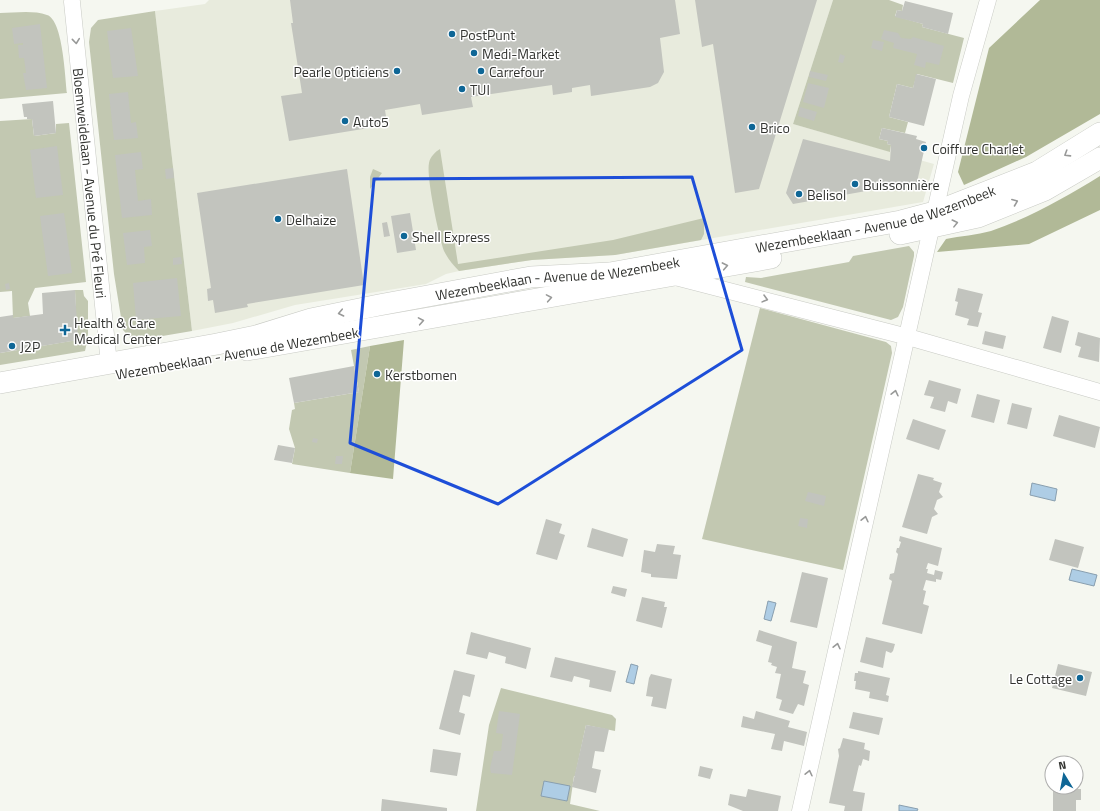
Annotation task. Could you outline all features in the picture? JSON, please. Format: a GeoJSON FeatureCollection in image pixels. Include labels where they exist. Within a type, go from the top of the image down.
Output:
{"type":"FeatureCollection","features":[{"type":"Feature","properties":{"kind":"main road","name":"Wezembeeklaan - Avenue de Wezembeek"},"geometry":{"type":"LineString","coordinates":[[0,395],[673,276],[933,220],[1037,172],[1100,133]]}},
{"type":"Feature","properties":{"kind":"main road","name":"Wezembeeklaan - Avenue de Wezembeek"},"geometry":{"type":"LineString","coordinates":[[0,383],[256,336],[312,319],[379,305],[531,278],[610,273],[901,221],[978,217],[1045,190],[1100,158]]}},
{"type":"Feature","properties":{"kind":"street"},"geometry":{"type":"LineString","coordinates":[[800,811],[908,337],[961,96],[988,0]]}},
{"type":"Feature","properties":{"kind":"street","name":"Bloemweidelaan - Avenue du Pré Fleuri"},"geometry":{"type":"LineString","coordinates":[[72,2],[109,364]]}},
{"type":"Feature","properties":{"kind":"street"},"geometry":{"type":"LineString","coordinates":[[673,276],[908,337],[1100,392]]}},
{"type":"Feature","properties":{"kind":"highlighted area"},"geometry":{"type":"Polygon","coordinates":[[[692,177],[742,350],[498,504],[350,443],[374,179],[692,177]]]}},
{"type":"Feature","properties":{"kind":"shaded area"},"geometry":{"type":"Polygon","coordinates":[[[209,0],[833,0],[793,124],[934,164],[923,202],[615,255],[532,260],[459,271],[446,274],[426,284],[295,305],[233,323],[192,331],[155,11],[205,4],[209,0]]]}},
{"type":"Feature","properties":{"kind":"green space"},"geometry":{"type":"Polygon","coordinates":[[[833,0],[889,0],[903,5],[902,11],[897,10],[895,16],[923,24],[922,27],[964,38],[953,83],[917,74],[913,88],[897,84],[889,117],[908,122],[905,133],[882,128],[879,139],[888,141],[887,144],[891,145],[890,152],[793,124],[833,0]]]}},
{"type":"Feature","properties":{"kind":"green space"},"geometry":{"type":"Polygon","coordinates":[[[1040,0],[1100,0],[1100,114],[1026,157],[964,185],[958,172],[989,48],[1040,0]]]}},
{"type":"Feature","properties":{"kind":"green space"},"geometry":{"type":"Polygon","coordinates":[[[155,11],[192,331],[133,341],[123,330],[114,274],[89,42],[91,28],[98,20],[155,11]]]}},
{"type":"Feature","properties":{"kind":"green space"},"geometry":{"type":"Polygon","coordinates":[[[0,13],[42,13],[52,19],[57,27],[60,38],[67,93],[0,99],[0,13]]]}},
{"type":"Feature","properties":{"kind":"green space"},"geometry":{"type":"Polygon","coordinates":[[[32,119],[34,136],[56,133],[56,124],[69,123],[86,282],[35,288],[28,303],[30,316],[13,318],[12,291],[0,292],[0,121],[32,119]]]}},
{"type":"Feature","properties":{"kind":"green space"},"geometry":{"type":"Polygon","coordinates":[[[440,149],[458,264],[613,240],[704,218],[704,234],[701,240],[615,255],[532,260],[459,271],[444,251],[436,221],[429,181],[430,159],[440,149]]]}},
{"type":"Feature","properties":{"kind":"green space"},"geometry":{"type":"Polygon","coordinates":[[[373,169],[382,173],[370,189],[370,177],[373,169]]]}},
{"type":"Feature","properties":{"kind":"green space"},"geometry":{"type":"Polygon","coordinates":[[[1100,176],[1100,210],[1029,244],[937,252],[946,239],[991,231],[1005,226],[1074,192],[1100,176]]]}},
{"type":"Feature","properties":{"kind":"green space"},"geometry":{"type":"Polygon","coordinates":[[[909,246],[914,252],[914,256],[903,307],[898,317],[891,320],[745,282],[746,277],[761,278],[849,262],[853,256],[909,246]]]}},
{"type":"Feature","properties":{"kind":"green space"},"geometry":{"type":"Polygon","coordinates":[[[75,290],[83,290],[84,296],[88,301],[88,337],[85,351],[0,365],[0,353],[77,340],[75,290]]]}},
{"type":"Feature","properties":{"kind":"green space"},"geometry":{"type":"Polygon","coordinates":[[[760,308],[886,342],[891,346],[892,353],[843,570],[702,539],[760,308]]]}},
{"type":"Feature","properties":{"kind":"green space"},"geometry":{"type":"Polygon","coordinates":[[[404,340],[393,479],[350,473],[370,346],[404,340]]]}},
{"type":"Feature","properties":{"kind":"green space"},"geometry":{"type":"Polygon","coordinates":[[[370,346],[350,473],[292,464],[295,448],[289,429],[292,410],[295,409],[294,403],[359,392],[351,350],[370,346]]]}},
{"type":"Feature","properties":{"kind":"green space"},"geometry":{"type":"Polygon","coordinates":[[[501,688],[612,715],[616,719],[615,731],[586,725],[574,776],[570,804],[600,811],[476,811],[489,725],[501,688]]]}},
{"type":"Feature","properties":{"kind":"water"},"geometry":{"type":"Polygon","coordinates":[[[1032,483],[1057,489],[1055,501],[1030,495],[1032,483]]]}},
{"type":"Feature","properties":{"kind":"water"},"geometry":{"type":"Polygon","coordinates":[[[1072,569],[1097,575],[1094,586],[1069,580],[1072,569]]]}},
{"type":"Feature","properties":{"kind":"water"},"geometry":{"type":"Polygon","coordinates":[[[768,601],[776,603],[771,621],[764,619],[768,601]]]}},
{"type":"Feature","properties":{"kind":"water"},"geometry":{"type":"Polygon","coordinates":[[[631,664],[638,666],[634,684],[626,682],[631,664]]]}},
{"type":"Feature","properties":{"kind":"water"},"geometry":{"type":"Polygon","coordinates":[[[544,781],[570,786],[567,801],[541,796],[544,781]]]}},
{"type":"Feature","properties":{"kind":"water"},"geometry":{"type":"Polygon","coordinates":[[[899,805],[918,809],[917,811],[899,811],[899,805]]]}},
{"type":"Feature","properties":{"kind":"building","name":"Carrefour"},"geometry":{"type":"Polygon","coordinates":[[[290,0],[675,0],[680,34],[660,38],[664,72],[658,83],[650,87],[591,96],[590,85],[572,88],[572,92],[553,95],[552,85],[471,97],[473,107],[422,115],[420,104],[385,110],[387,123],[368,126],[369,128],[289,141],[281,96],[302,93],[291,23],[293,23],[290,0]]]}},
{"type":"Feature","properties":{"kind":"building","name":"Brico"},"geometry":{"type":"Polygon","coordinates":[[[695,0],[817,0],[759,189],[735,193],[713,44],[702,47],[695,0]]]}},
{"type":"Feature","properties":{"kind":"building"},"geometry":{"type":"Polygon","coordinates":[[[905,1],[953,13],[948,34],[922,27],[923,24],[895,17],[897,10],[902,11],[905,1]]]}},
{"type":"Feature","properties":{"kind":"building"},"geometry":{"type":"Polygon","coordinates":[[[40,24],[47,88],[26,90],[23,73],[26,73],[24,58],[19,58],[18,45],[23,45],[23,43],[14,44],[12,28],[40,24]]]}},
{"type":"Feature","properties":{"kind":"building"},"geometry":{"type":"Polygon","coordinates":[[[131,28],[138,76],[113,78],[107,31],[131,28]]]}},
{"type":"Feature","properties":{"kind":"building"},"geometry":{"type":"Polygon","coordinates":[[[884,30],[898,33],[901,38],[911,39],[913,37],[944,46],[939,65],[926,62],[925,68],[914,65],[917,54],[893,48],[894,43],[881,39],[884,30]]]}},
{"type":"Feature","properties":{"kind":"building"},"geometry":{"type":"Polygon","coordinates":[[[873,40],[884,42],[882,51],[871,48],[873,40]]]}},
{"type":"Feature","properties":{"kind":"building"},"geometry":{"type":"Polygon","coordinates":[[[840,54],[845,56],[843,63],[838,62],[840,54]]]}},
{"type":"Feature","properties":{"kind":"building"},"geometry":{"type":"Polygon","coordinates":[[[810,71],[828,75],[826,81],[809,77],[810,71]]]}},
{"type":"Feature","properties":{"kind":"building"},"geometry":{"type":"Polygon","coordinates":[[[916,74],[936,79],[924,126],[889,117],[897,84],[913,88],[916,74]]]}},
{"type":"Feature","properties":{"kind":"building"},"geometry":{"type":"Polygon","coordinates":[[[808,83],[829,88],[824,108],[803,102],[808,83]]]}},
{"type":"Feature","properties":{"kind":"building"},"geometry":{"type":"Polygon","coordinates":[[[128,92],[131,123],[136,122],[138,138],[114,140],[109,94],[128,92]]]}},
{"type":"Feature","properties":{"kind":"building"},"geometry":{"type":"Polygon","coordinates":[[[53,101],[56,133],[34,136],[32,119],[27,119],[27,117],[24,117],[22,104],[53,101]]]}},
{"type":"Feature","properties":{"kind":"building"},"geometry":{"type":"Polygon","coordinates":[[[800,107],[817,112],[814,121],[798,116],[800,107]]]}},
{"type":"Feature","properties":{"kind":"building"},"geometry":{"type":"Polygon","coordinates":[[[882,128],[917,136],[916,139],[926,142],[917,182],[793,204],[786,193],[803,139],[890,161],[891,145],[887,144],[888,141],[879,139],[882,128]]]}},
{"type":"Feature","properties":{"kind":"building"},"geometry":{"type":"Polygon","coordinates":[[[57,146],[63,195],[36,198],[30,150],[57,146]]]}},
{"type":"Feature","properties":{"kind":"building"},"geometry":{"type":"Polygon","coordinates":[[[141,152],[143,169],[135,170],[138,201],[151,199],[152,215],[122,218],[115,155],[141,152]]]}},
{"type":"Feature","properties":{"kind":"building"},"geometry":{"type":"Polygon","coordinates":[[[173,168],[174,178],[166,179],[165,169],[173,168]]]}},
{"type":"Feature","properties":{"kind":"building","name":"Delhaize"},"geometry":{"type":"Polygon","coordinates":[[[347,169],[364,285],[247,304],[248,307],[215,313],[213,300],[208,301],[207,289],[211,288],[197,193],[347,169]]]}},
{"type":"Feature","properties":{"kind":"building"},"geometry":{"type":"Polygon","coordinates":[[[64,213],[72,273],[48,276],[40,216],[64,213]]]}},
{"type":"Feature","properties":{"kind":"building"},"geometry":{"type":"Polygon","coordinates":[[[410,213],[416,250],[397,253],[391,216],[410,213]]]}},
{"type":"Feature","properties":{"kind":"building"},"geometry":{"type":"Polygon","coordinates":[[[387,222],[390,236],[384,237],[382,223],[387,222]]]}},
{"type":"Feature","properties":{"kind":"building"},"geometry":{"type":"Polygon","coordinates":[[[150,230],[152,246],[144,247],[145,263],[127,265],[123,233],[150,230]]]}},
{"type":"Feature","properties":{"kind":"building"},"geometry":{"type":"Polygon","coordinates":[[[181,257],[182,264],[173,265],[173,258],[181,257]]]}},
{"type":"Feature","properties":{"kind":"building"},"geometry":{"type":"Polygon","coordinates":[[[177,278],[181,316],[136,320],[133,283],[177,278]]]}},
{"type":"Feature","properties":{"kind":"building"},"geometry":{"type":"Polygon","coordinates":[[[9,283],[10,289],[6,290],[5,284],[9,283]]]}},
{"type":"Feature","properties":{"kind":"building"},"geometry":{"type":"Polygon","coordinates":[[[958,288],[983,294],[978,312],[982,313],[978,327],[967,325],[969,319],[955,315],[958,302],[955,301],[958,288]]]}},
{"type":"Feature","properties":{"kind":"building"},"geometry":{"type":"Polygon","coordinates":[[[75,290],[78,340],[0,353],[0,317],[13,315],[13,318],[43,314],[42,293],[75,290]]]}},
{"type":"Feature","properties":{"kind":"building"},"geometry":{"type":"Polygon","coordinates":[[[1052,316],[1069,321],[1061,353],[1043,348],[1052,316]]]}},
{"type":"Feature","properties":{"kind":"building"},"geometry":{"type":"Polygon","coordinates":[[[985,331],[1006,336],[1003,349],[982,344],[985,331]]]}},
{"type":"Feature","properties":{"kind":"building"},"geometry":{"type":"Polygon","coordinates":[[[1078,332],[1100,338],[1099,362],[1078,357],[1081,347],[1075,345],[1078,332]]]}},
{"type":"Feature","properties":{"kind":"building"},"geometry":{"type":"Polygon","coordinates":[[[354,366],[359,392],[294,403],[289,378],[354,366]]]}},
{"type":"Feature","properties":{"kind":"building"},"geometry":{"type":"Polygon","coordinates":[[[929,380],[961,389],[957,404],[948,401],[945,412],[930,408],[934,397],[924,395],[929,380]]]}},
{"type":"Feature","properties":{"kind":"building"},"geometry":{"type":"Polygon","coordinates":[[[977,394],[1000,400],[994,423],[971,417],[977,394]]]}},
{"type":"Feature","properties":{"kind":"building"},"geometry":{"type":"Polygon","coordinates":[[[1012,403],[1032,408],[1027,429],[1007,424],[1012,403]]]}},
{"type":"Feature","properties":{"kind":"building"},"geometry":{"type":"Polygon","coordinates":[[[1059,415],[1100,427],[1095,448],[1053,436],[1059,415]]]}},
{"type":"Feature","properties":{"kind":"building"},"geometry":{"type":"Polygon","coordinates":[[[913,419],[946,430],[939,450],[906,439],[913,419]]]}},
{"type":"Feature","properties":{"kind":"building"},"geometry":{"type":"Polygon","coordinates":[[[313,438],[318,439],[317,443],[312,442],[313,438]]]}},
{"type":"Feature","properties":{"kind":"building"},"geometry":{"type":"Polygon","coordinates":[[[278,445],[295,448],[292,463],[274,460],[278,445]]]}},
{"type":"Feature","properties":{"kind":"building"},"geometry":{"type":"Polygon","coordinates":[[[336,456],[343,456],[342,464],[335,464],[336,456]]]}},
{"type":"Feature","properties":{"kind":"building"},"geometry":{"type":"Polygon","coordinates":[[[918,474],[934,478],[933,480],[942,483],[939,492],[943,497],[937,500],[934,509],[938,514],[932,517],[927,534],[902,527],[918,474]]]}},
{"type":"Feature","properties":{"kind":"building"},"geometry":{"type":"Polygon","coordinates":[[[808,492],[826,496],[824,506],[805,501],[808,492]]]}},
{"type":"Feature","properties":{"kind":"building"},"geometry":{"type":"Polygon","coordinates":[[[800,518],[808,519],[807,528],[798,526],[800,518]]]}},
{"type":"Feature","properties":{"kind":"building"},"geometry":{"type":"Polygon","coordinates":[[[546,519],[562,524],[559,533],[565,535],[557,560],[536,554],[546,519]]]}},
{"type":"Feature","properties":{"kind":"building"},"geometry":{"type":"Polygon","coordinates":[[[592,528],[628,539],[623,557],[587,547],[592,528]]]}},
{"type":"Feature","properties":{"kind":"building"},"geometry":{"type":"Polygon","coordinates":[[[900,536],[942,548],[938,566],[928,563],[926,569],[928,569],[927,573],[934,575],[935,570],[943,572],[941,580],[936,579],[936,582],[926,580],[923,590],[926,591],[923,604],[929,606],[922,634],[882,624],[892,581],[889,579],[890,574],[894,573],[898,554],[896,552],[901,542],[899,541],[900,536]]]}},
{"type":"Feature","properties":{"kind":"building"},"geometry":{"type":"Polygon","coordinates":[[[1055,539],[1084,547],[1078,568],[1049,560],[1055,539]]]}},
{"type":"Feature","properties":{"kind":"building"},"geometry":{"type":"Polygon","coordinates":[[[657,544],[675,546],[673,554],[681,555],[677,579],[651,577],[651,574],[641,572],[644,550],[655,552],[657,544]]]}},
{"type":"Feature","properties":{"kind":"building"},"geometry":{"type":"Polygon","coordinates":[[[802,572],[828,578],[817,628],[790,622],[802,572]]]}},
{"type":"Feature","properties":{"kind":"building"},"geometry":{"type":"Polygon","coordinates":[[[613,586],[627,589],[625,597],[611,593],[613,586]]]}},
{"type":"Feature","properties":{"kind":"building"},"geometry":{"type":"Polygon","coordinates":[[[642,597],[665,602],[664,607],[667,607],[662,628],[636,621],[642,597]]]}},
{"type":"Feature","properties":{"kind":"building"},"geometry":{"type":"Polygon","coordinates":[[[759,630],[797,642],[792,668],[806,671],[803,683],[809,685],[804,706],[798,704],[793,714],[779,710],[782,700],[776,698],[781,674],[775,673],[777,667],[768,662],[772,646],[756,641],[759,630]]]}},
{"type":"Feature","properties":{"kind":"building"},"geometry":{"type":"Polygon","coordinates":[[[471,632],[531,648],[526,669],[505,663],[506,657],[489,652],[487,659],[466,654],[471,632]]]}},
{"type":"Feature","properties":{"kind":"building"},"geometry":{"type":"Polygon","coordinates":[[[866,637],[895,644],[891,653],[886,651],[883,668],[860,662],[866,637]]]}},
{"type":"Feature","properties":{"kind":"building"},"geometry":{"type":"Polygon","coordinates":[[[555,657],[616,671],[611,692],[589,687],[590,680],[574,676],[572,682],[550,677],[555,657]]]}},
{"type":"Feature","properties":{"kind":"building"},"geometry":{"type":"Polygon","coordinates":[[[1058,664],[1092,672],[1086,696],[1052,688],[1058,664]]]}},
{"type":"Feature","properties":{"kind":"building"},"geometry":{"type":"Polygon","coordinates":[[[454,670],[475,675],[470,697],[463,695],[459,712],[465,714],[460,735],[439,729],[454,670]]]}},
{"type":"Feature","properties":{"kind":"building"},"geometry":{"type":"Polygon","coordinates":[[[858,671],[890,678],[886,695],[889,696],[888,702],[869,698],[870,692],[855,689],[855,673],[858,673],[858,671]]]}},
{"type":"Feature","properties":{"kind":"building"},"geometry":{"type":"Polygon","coordinates":[[[651,674],[672,679],[666,709],[651,706],[653,697],[646,696],[651,674]]]}},
{"type":"Feature","properties":{"kind":"building"},"geometry":{"type":"Polygon","coordinates":[[[499,711],[520,714],[512,775],[491,773],[490,768],[494,751],[501,751],[503,734],[496,733],[499,711]]]}},
{"type":"Feature","properties":{"kind":"building"},"geometry":{"type":"Polygon","coordinates":[[[756,711],[790,721],[788,727],[807,732],[804,746],[784,741],[782,751],[771,749],[775,734],[741,727],[743,716],[754,719],[756,711]]]}},
{"type":"Feature","properties":{"kind":"building"},"geometry":{"type":"Polygon","coordinates":[[[853,712],[883,718],[879,735],[849,728],[853,712]]]}},
{"type":"Feature","properties":{"kind":"building"},"geometry":{"type":"Polygon","coordinates":[[[586,725],[609,729],[604,752],[595,751],[592,768],[601,770],[596,793],[572,787],[586,725]]]}},
{"type":"Feature","properties":{"kind":"building"},"geometry":{"type":"Polygon","coordinates":[[[843,738],[865,743],[864,749],[870,751],[869,761],[863,759],[861,766],[859,765],[853,791],[865,793],[862,811],[844,811],[845,806],[829,803],[839,756],[838,749],[840,748],[843,738]]]}},
{"type":"Feature","properties":{"kind":"building"},"geometry":{"type":"Polygon","coordinates":[[[433,749],[461,753],[457,776],[430,772],[433,749]]]}},
{"type":"Feature","properties":{"kind":"building"},"geometry":{"type":"Polygon","coordinates":[[[700,766],[713,769],[710,779],[698,776],[700,766]]]}},
{"type":"Feature","properties":{"kind":"building"},"geometry":{"type":"Polygon","coordinates":[[[748,789],[781,796],[778,811],[743,811],[728,805],[730,794],[746,797],[748,789]]]}},
{"type":"Feature","properties":{"kind":"building"},"geometry":{"type":"Polygon","coordinates":[[[1053,795],[1081,795],[1081,800],[1076,800],[1076,811],[1053,811],[1053,795]]]}},
{"type":"Feature","properties":{"kind":"building"},"geometry":{"type":"Polygon","coordinates":[[[382,799],[447,808],[447,811],[381,811],[382,799]]]}},
{"type":"Feature","properties":{"kind":"place","name":"PostPunt"},"geometry":{"type":"Point","coordinates":[452,34]}},
{"type":"Feature","properties":{"kind":"place","name":"Medi-Market"},"geometry":{"type":"Point","coordinates":[474,53]}},
{"type":"Feature","properties":{"kind":"place","name":"Pearle Opticiens"},"geometry":{"type":"Point","coordinates":[397,71]}},
{"type":"Feature","properties":{"kind":"place","name":"Carrefour"},"geometry":{"type":"Point","coordinates":[481,71]}},
{"type":"Feature","properties":{"kind":"place","name":"TUI"},"geometry":{"type":"Point","coordinates":[462,89]}},
{"type":"Feature","properties":{"kind":"place","name":"Auto5"},"geometry":{"type":"Point","coordinates":[345,121]}},
{"type":"Feature","properties":{"kind":"place","name":"Brico"},"geometry":{"type":"Point","coordinates":[752,127]}},
{"type":"Feature","properties":{"kind":"place","name":"Coiffure Charlet"},"geometry":{"type":"Point","coordinates":[924,148]}},
{"type":"Feature","properties":{"kind":"place","name":"Buissonnière"},"geometry":{"type":"Point","coordinates":[855,184]}},
{"type":"Feature","properties":{"kind":"place","name":"Belisol"},"geometry":{"type":"Point","coordinates":[799,194]}},
{"type":"Feature","properties":{"kind":"place","name":"Delhaize"},"geometry":{"type":"Point","coordinates":[278,219]}},
{"type":"Feature","properties":{"kind":"place","name":"Shell Express"},"geometry":{"type":"Point","coordinates":[404,236]}},
{"type":"Feature","properties":{"kind":"place","name":"Health & Care Medical Center"},"geometry":{"type":"Point","coordinates":[65,330]}},
{"type":"Feature","properties":{"kind":"place","name":"J2P"},"geometry":{"type":"Point","coordinates":[12,346]}},
{"type":"Feature","properties":{"kind":"place","name":"Kerstbomen"},"geometry":{"type":"Point","coordinates":[377,374]}},
{"type":"Feature","properties":{"kind":"place","name":"Le Cottage"},"geometry":{"type":"Point","coordinates":[1080,678]}}]}
